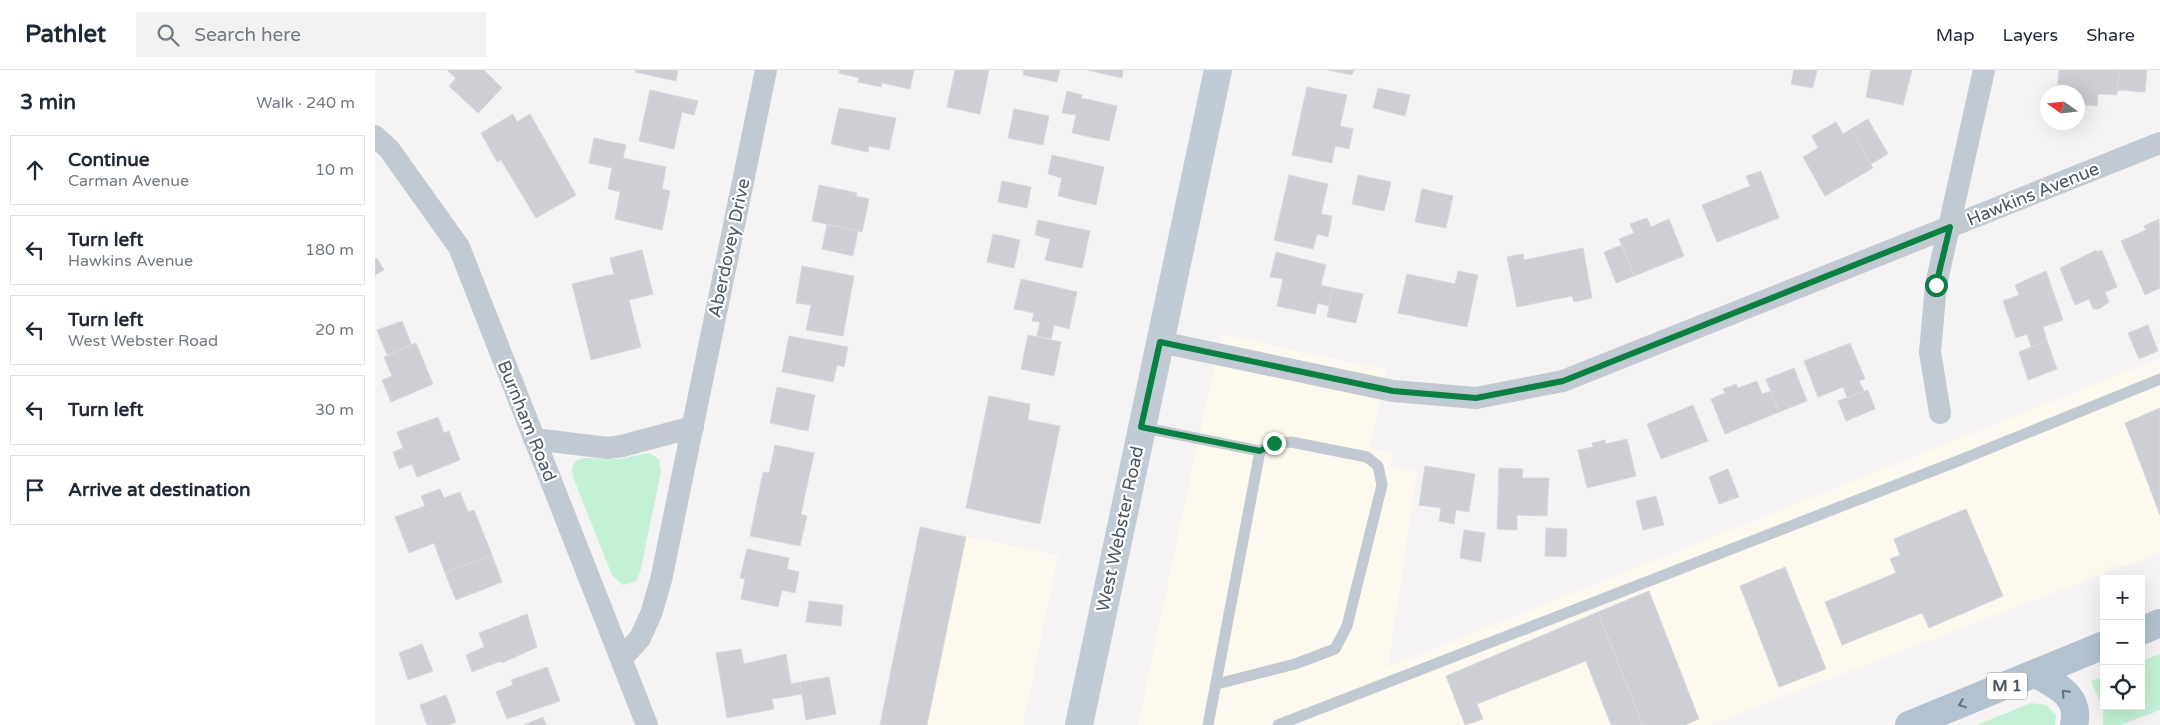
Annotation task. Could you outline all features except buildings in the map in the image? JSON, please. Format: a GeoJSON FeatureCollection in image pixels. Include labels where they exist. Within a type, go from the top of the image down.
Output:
{"type":"FeatureCollection","features":[{"type":"Feature","properties":{"kind":"main road"},"geometry":{"type":"LineString","coordinates":[[2145,629],[2160,623]]}},
{"type":"Feature","properties":{"kind":"main road","name":"M 1"},"geometry":{"type":"LineString","coordinates":[[1909,725],[2100,647]]}},
{"type":"Feature","properties":{"kind":"main road"},"geometry":{"type":"LineString","coordinates":[[2036,674],[2060,687],[2068,694],[2075,712],[2074,725]]}},
{"type":"Feature","properties":{"kind":"street","name":"Aberdovey Drive"},"geometry":{"type":"LineString","coordinates":[[621,659],[641,638],[651,614],[661,580],[766,70]]}},
{"type":"Feature","properties":{"kind":"street","name":"West Webster Road"},"geometry":{"type":"LineString","coordinates":[[1079,725],[1218,70]]}},
{"type":"Feature","properties":{"kind":"street"},"geometry":{"type":"LineString","coordinates":[[1940,413],[1930,352],[1936,285],[1983,70]]}},
{"type":"Feature","properties":{"kind":"street","name":"Burnham Road"},"geometry":{"type":"LineString","coordinates":[[375,136],[389,149],[459,247],[647,725]]}},
{"type":"Feature","properties":{"kind":"street","name":"Hawkins Avenue"},"geometry":{"type":"LineString","coordinates":[[1160,342],[1393,391],[1476,398],[1563,381],[2160,143]]}},
{"type":"Feature","properties":{"kind":"street"},"geometry":{"type":"LineString","coordinates":[[534,439],[608,448],[693,427]]}},
{"type":"Feature","properties":{"kind":"lane"},"geometry":{"type":"LineString","coordinates":[[1278,725],[1958,461],[2160,379]]}},
{"type":"Feature","properties":{"kind":"lane"},"geometry":{"type":"LineString","coordinates":[[1141,427],[1260,451],[1274,443],[1291,442],[1367,457],[1378,466],[1382,485],[1347,626],[1335,649],[1295,664],[1217,684]]}},
{"type":"Feature","properties":{"kind":"lane"},"geometry":{"type":"LineString","coordinates":[[1208,725],[1260,451]]}},
{"type":"Feature","properties":{"kind":"shaded area"},"geometry":{"type":"Polygon","coordinates":[[[1221,334],[1386,370],[1370,447],[1393,453],[1391,466],[1417,472],[1388,667],[2160,358],[2160,552],[1710,725],[1138,725],[1221,334]]]}},
{"type":"Feature","properties":{"kind":"shaded area"},"geometry":{"type":"Polygon","coordinates":[[[920,527],[1058,555],[1023,725],[880,725],[920,527]]]}},
{"type":"Feature","properties":{"kind":"green space"},"geometry":{"type":"Polygon","coordinates":[[[649,453],[659,459],[661,471],[640,573],[636,581],[623,585],[612,575],[573,477],[572,468],[576,461],[584,458],[619,459],[649,453]]]}},
{"type":"Feature","properties":{"kind":"green space"},"geometry":{"type":"Polygon","coordinates":[[[2160,654],[2160,710],[2120,725],[2103,725],[2103,710],[2145,710],[2145,660],[2160,654]]]}},
{"type":"Feature","properties":{"kind":"green space"},"geometry":{"type":"Polygon","coordinates":[[[2100,678],[2100,702],[2091,681],[2100,678]]]}},
{"type":"Feature","properties":{"kind":"green space"},"geometry":{"type":"Polygon","coordinates":[[[2031,703],[2046,705],[2056,715],[2055,725],[1977,725],[2031,703]]]}},
{"type":"Feature","properties":{"kind":"route"},"geometry":{"type":"LineString","coordinates":[[1274,443],[1260,451],[1196,436],[1141,427],[1160,342],[1393,391],[1476,398],[1563,381],[1950,227],[1936,285]]}}]}
